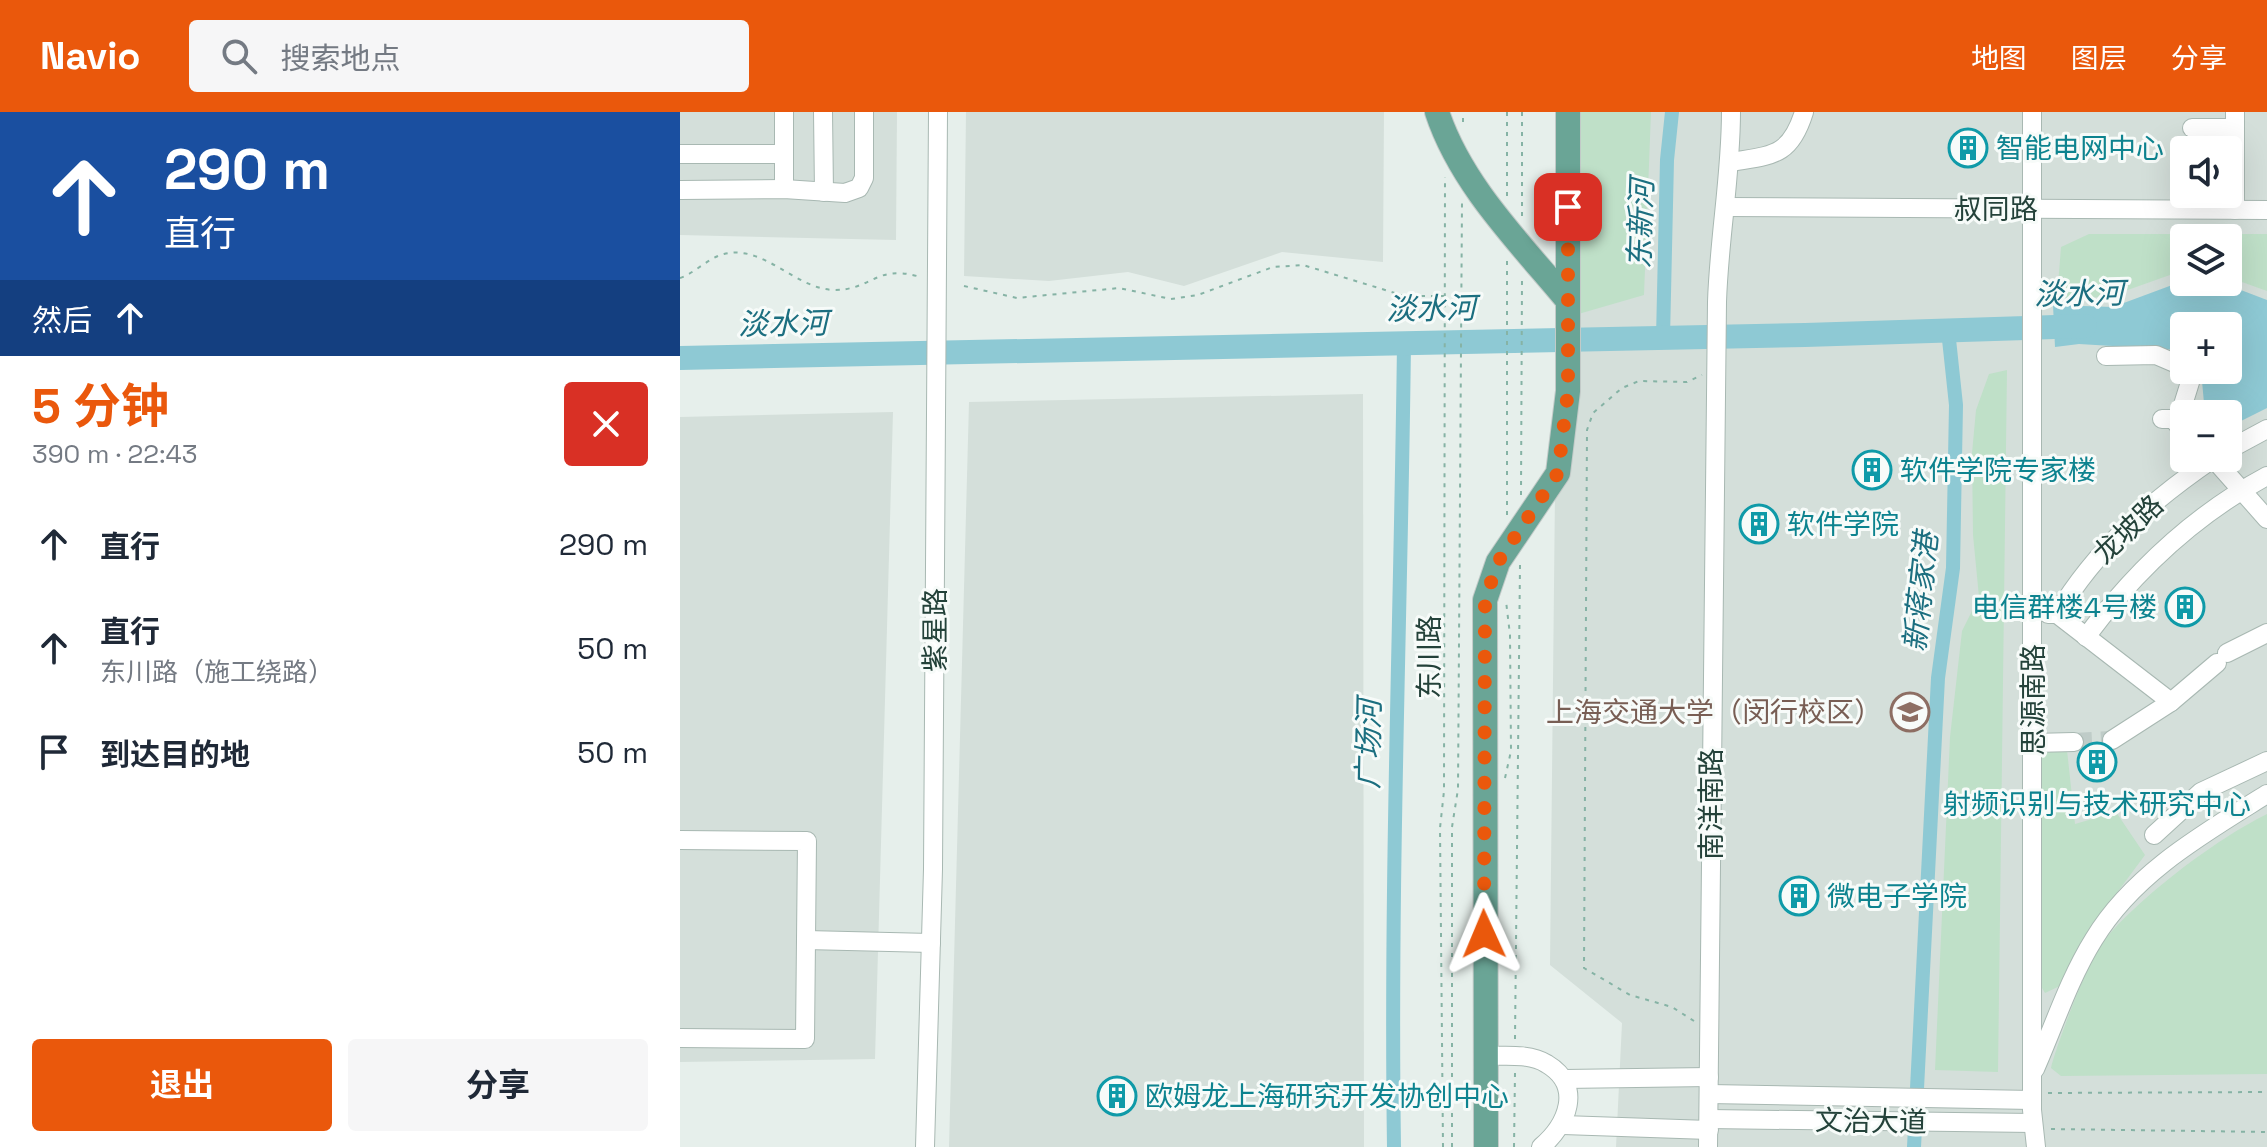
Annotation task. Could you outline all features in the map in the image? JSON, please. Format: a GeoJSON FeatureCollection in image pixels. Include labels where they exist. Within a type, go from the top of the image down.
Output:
{"type":"FeatureCollection","features":[{"type":"Feature","properties":{"kind":"main road"},"geometry":{"type":"LineString","coordinates":[[1437,112],[1452,151],[1489,205],[1568,301]]}},
{"type":"Feature","properties":{"kind":"main road","name":"东川路"},"geometry":{"type":"LineString","coordinates":[[1486,1147],[1485,600],[1498,562],[1558,473],[1568,391],[1568,112]]}},
{"type":"Feature","properties":{"kind":"street"},"geometry":{"type":"LineString","coordinates":[[784,112],[784,189]]}},
{"type":"Feature","properties":{"kind":"street"},"geometry":{"type":"LineString","coordinates":[[823,112],[824,192]]}},
{"type":"Feature","properties":{"kind":"street"},"geometry":{"type":"LineString","coordinates":[[680,190],[784,189],[845,193],[859,188],[864,178],[864,112]]}},
{"type":"Feature","properties":{"kind":"street","name":"紫星路"},"geometry":{"type":"LineString","coordinates":[[925,1147],[931,943],[938,112]]}},
{"type":"Feature","properties":{"kind":"street"},"geometry":{"type":"LineString","coordinates":[[1726,207],[1731,162],[1731,112]]}},
{"type":"Feature","properties":{"kind":"street"},"geometry":{"type":"LineString","coordinates":[[1731,162],[1779,152],[1791,142],[1804,112]]}},
{"type":"Feature","properties":{"kind":"street","name":"思源南路"},"geometry":{"type":"LineString","coordinates":[[2032,112],[2029,298],[2034,353],[2032,1089],[2035,1136]]}},
{"type":"Feature","properties":{"kind":"street"},"geometry":{"type":"LineString","coordinates":[[2192,128],[2235,120],[2235,210]]}},
{"type":"Feature","properties":{"kind":"street"},"geometry":{"type":"LineString","coordinates":[[680,154],[784,154]]}},
{"type":"Feature","properties":{"kind":"street","name":"叔同路"},"geometry":{"type":"LineString","coordinates":[[1726,207],[2267,210]]}},
{"type":"Feature","properties":{"kind":"street","name":"南洋南路"},"geometry":{"type":"LineString","coordinates":[[1708,1132],[1715,370],[1719,238],[1726,207]]}},
{"type":"Feature","properties":{"kind":"street"},"geometry":{"type":"LineString","coordinates":[[2106,356],[2156,355],[2170,361]]}},
{"type":"Feature","properties":{"kind":"street"},"geometry":{"type":"LineString","coordinates":[[2162,419],[2170,419]]}},
{"type":"Feature","properties":{"kind":"street"},"geometry":{"type":"LineString","coordinates":[[2242,442],[2267,429]]}},
{"type":"Feature","properties":{"kind":"street","name":"龙坡路"},"geometry":{"type":"LineString","coordinates":[[2057,614],[2081,576],[2152,501],[2194,472]]}},
{"type":"Feature","properties":{"kind":"street"},"geometry":{"type":"LineString","coordinates":[[2226,472],[2267,519]]}},
{"type":"Feature","properties":{"kind":"street"},"geometry":{"type":"LineString","coordinates":[[2086,637],[2119,593],[2187,528],[2241,490],[2267,476]]}},
{"type":"Feature","properties":{"kind":"street"},"geometry":{"type":"LineString","coordinates":[[2033,614],[2057,614],[2171,702]]}},
{"type":"Feature","properties":{"kind":"street"},"geometry":{"type":"LineString","coordinates":[[2112,740],[2171,702],[2222,658],[2267,633]]}},
{"type":"Feature","properties":{"kind":"street"},"geometry":{"type":"LineString","coordinates":[[2033,743],[2074,742]]}},
{"type":"Feature","properties":{"kind":"street"},"geometry":{"type":"LineString","coordinates":[[2154,835],[2201,792],[2267,761]]}},
{"type":"Feature","properties":{"kind":"street"},"geometry":{"type":"LineString","coordinates":[[2032,1089],[2094,939],[2135,888],[2183,846],[2267,794]]}},
{"type":"Feature","properties":{"kind":"street"},"geometry":{"type":"LineString","coordinates":[[680,840],[807,841],[805,1039],[680,1038]]}},
{"type":"Feature","properties":{"kind":"street"},"geometry":{"type":"LineString","coordinates":[[806,940],[931,943]]}},
{"type":"Feature","properties":{"kind":"street"},"geometry":{"type":"LineString","coordinates":[[1485,1056],[1515,1056],[1547,1063],[1564,1079],[1570,1096],[1563,1125],[1541,1147]]}},
{"type":"Feature","properties":{"kind":"street","name":"文治大道"},"geometry":{"type":"LineString","coordinates":[[1564,1079],[1885,1097],[1942,1098],[2032,1089]]}},
{"type":"Feature","properties":{"kind":"street","name":"文治大道"},"geometry":{"type":"LineString","coordinates":[[1563,1125],[1708,1132],[1884,1121],[1939,1122],[2035,1136]]}},
{"type":"Feature","properties":{"kind":"path"},"geometry":{"type":"LineString","coordinates":[[1463,112],[1463,127]]}},
{"type":"Feature","properties":{"kind":"path"},"geometry":{"type":"LineString","coordinates":[[1522,112],[1522,221]]}},
{"type":"Feature","properties":{"kind":"path"},"geometry":{"type":"LineString","coordinates":[[1443,1147],[1440,828],[1444,791],[1445,173]]}},
{"type":"Feature","properties":{"kind":"path","name":"东川路"},"geometry":{"type":"LineString","coordinates":[[1452,1147],[1452,827],[1458,789],[1462,188]]}},
{"type":"Feature","properties":{"kind":"path"},"geometry":{"type":"LineString","coordinates":[[680,278],[724,254],[750,256],[771,263],[802,283],[833,290],[857,286],[895,270],[917,276]]}},
{"type":"Feature","properties":{"kind":"path"},"geometry":{"type":"LineString","coordinates":[[964,286],[1017,298],[1119,288],[1171,299],[1198,295],[1273,267],[1303,265],[1405,296],[1445,296]]}},
{"type":"Feature","properties":{"kind":"path"},"geometry":{"type":"LineString","coordinates":[[1521,497],[1522,267]]}},
{"type":"Feature","properties":{"kind":"path"},"geometry":{"type":"LineString","coordinates":[[1507,297],[1507,515]]}},
{"type":"Feature","properties":{"kind":"path"},"geometry":{"type":"LineString","coordinates":[[1710,1029],[1672,1007],[1630,995],[1584,968],[1587,446],[1593,413],[1622,388],[1639,381],[1687,382],[1715,370]]}},
{"type":"Feature","properties":{"kind":"path"},"geometry":{"type":"LineString","coordinates":[[1514,1147],[1520,559]]}},
{"type":"Feature","properties":{"kind":"path"},"geometry":{"type":"LineString","coordinates":[[1505,781],[1511,751],[1506,593]]}},
{"type":"Feature","properties":{"kind":"path"},"geometry":{"type":"LineString","coordinates":[[2032,1089],[2267,1092]]}},
{"type":"Feature","properties":{"kind":"path"},"geometry":{"type":"LineString","coordinates":[[2035,1136],[2267,1132]]}},
{"type":"Feature","properties":{"kind":"shaded area"},"geometry":{"type":"Polygon","coordinates":[[[680,112],[897,112],[896,240],[680,235],[680,112]]]}},
{"type":"Feature","properties":{"kind":"shaded area"},"geometry":{"type":"Polygon","coordinates":[[[966,112],[1384,112],[1383,262],[1282,252],[1184,286],[1128,272],[1049,281],[964,276],[966,112]]]}},
{"type":"Feature","properties":{"kind":"shaded area","name":"上海交通大学（闵行校区）"},"geometry":{"type":"Polygon","coordinates":[[[1559,112],[2267,112],[2267,1147],[1616,1147],[1622,1023],[1550,965],[1559,112]]]}},
{"type":"Feature","properties":{"kind":"shaded area"},"geometry":{"type":"Polygon","coordinates":[[[1363,394],[1364,1147],[949,1147],[969,402],[1363,394]]]}},
{"type":"Feature","properties":{"kind":"shaded area"},"geometry":{"type":"Polygon","coordinates":[[[893,412],[875,1059],[680,1062],[680,417],[893,412]]]}},
{"type":"Feature","properties":{"kind":"green space"},"geometry":{"type":"Polygon","coordinates":[[[1580,112],[1651,112],[1644,295],[1575,315],[1580,112]]]}},
{"type":"Feature","properties":{"kind":"green space"},"geometry":{"type":"Polygon","coordinates":[[[2089,234],[2170,234],[2170,275],[2108,297],[2057,298],[2061,247],[2089,234]]]}},
{"type":"Feature","properties":{"kind":"green space"},"geometry":{"type":"Polygon","coordinates":[[[2242,234],[2267,234],[2267,291],[2242,282],[2242,234]]]}},
{"type":"Feature","properties":{"kind":"green space"},"geometry":{"type":"Polygon","coordinates":[[[2007,370],[1998,1072],[1935,1070],[1950,737],[1962,631],[1979,597],[1973,535],[1972,453],[1976,410],[1989,374],[2007,370]]]}},
{"type":"Feature","properties":{"kind":"green space"},"geometry":{"type":"Polygon","coordinates":[[[2067,750],[2075,824],[2116,812],[2145,855],[2093,925],[2062,985],[2045,993],[2033,973],[2033,753],[2067,750]]]}},
{"type":"Feature","properties":{"kind":"green space"},"geometry":{"type":"Polygon","coordinates":[[[2267,814],[2267,1074],[2061,1076],[2051,1068],[2089,966],[2102,943],[2136,907],[2179,871],[2225,838],[2267,814]]]}},
{"type":"Feature","properties":{"kind":"water"},"geometry":{"type":"Polygon","coordinates":[[[2170,286],[2170,296],[2242,296],[2242,290],[2267,300],[2267,408],[2242,420],[2242,400],[2204,400],[2202,384],[2242,384],[2242,312],[2170,312],[2170,349],[2079,344],[2055,347],[2053,305],[2113,307],[2170,286]]]}},
{"type":"Feature","properties":{"kind":"waterway","name":"东新河"},"geometry":{"type":"LineString","coordinates":[[1663,338],[1667,160],[1672,112]]}},
{"type":"Feature","properties":{"kind":"waterway","name":"淡水河"},"geometry":{"type":"LineString","coordinates":[[680,358],[1805,335],[2085,326]]}},
{"type":"Feature","properties":{"kind":"waterway","name":"新蒋家港"},"geometry":{"type":"LineString","coordinates":[[1914,1147],[1938,678],[1953,568],[1956,405],[1948,330]]}},
{"type":"Feature","properties":{"kind":"waterway","name":"广场河"},"geometry":{"type":"LineString","coordinates":[[1394,1147],[1395,845],[1404,342]]}},
{"type":"Feature","properties":{"kind":"tunnel"},"geometry":{"type":"LineString","coordinates":[[2074,742],[2112,740]]}},
{"type":"Feature","properties":{"kind":"place","name":"智能电网中心"},"geometry":{"type":"Point","coordinates":[1968,148]}},
{"type":"Feature","properties":{"kind":"place","name":"软件学院专家楼"},"geometry":{"type":"Point","coordinates":[1872,470]}},
{"type":"Feature","properties":{"kind":"place","name":"软件学院"},"geometry":{"type":"Point","coordinates":[1759,524]}},
{"type":"Feature","properties":{"kind":"place","name":"电信群楼4号楼"},"geometry":{"type":"Point","coordinates":[2185,607]}},
{"type":"Feature","properties":{"kind":"place","name":"上海交通大学（闵行校区）"},"geometry":{"type":"Point","coordinates":[1910,712]}},
{"type":"Feature","properties":{"kind":"place","name":"射频识别与技术研究中心"},"geometry":{"type":"Point","coordinates":[2097,762]}},
{"type":"Feature","properties":{"kind":"place","name":"微电子学院"},"geometry":{"type":"Point","coordinates":[1799,896]}},
{"type":"Feature","properties":{"kind":"place","name":"欧姆龙上海研究开发协创中心"},"geometry":{"type":"Point","coordinates":[1117,1096]}},
{"type":"Feature","properties":{"kind":"route"},"geometry":{"type":"LineString","coordinates":[[1484,934],[1485,600],[1498,562],[1558,473],[1568,391],[1568,207]]}}]}
